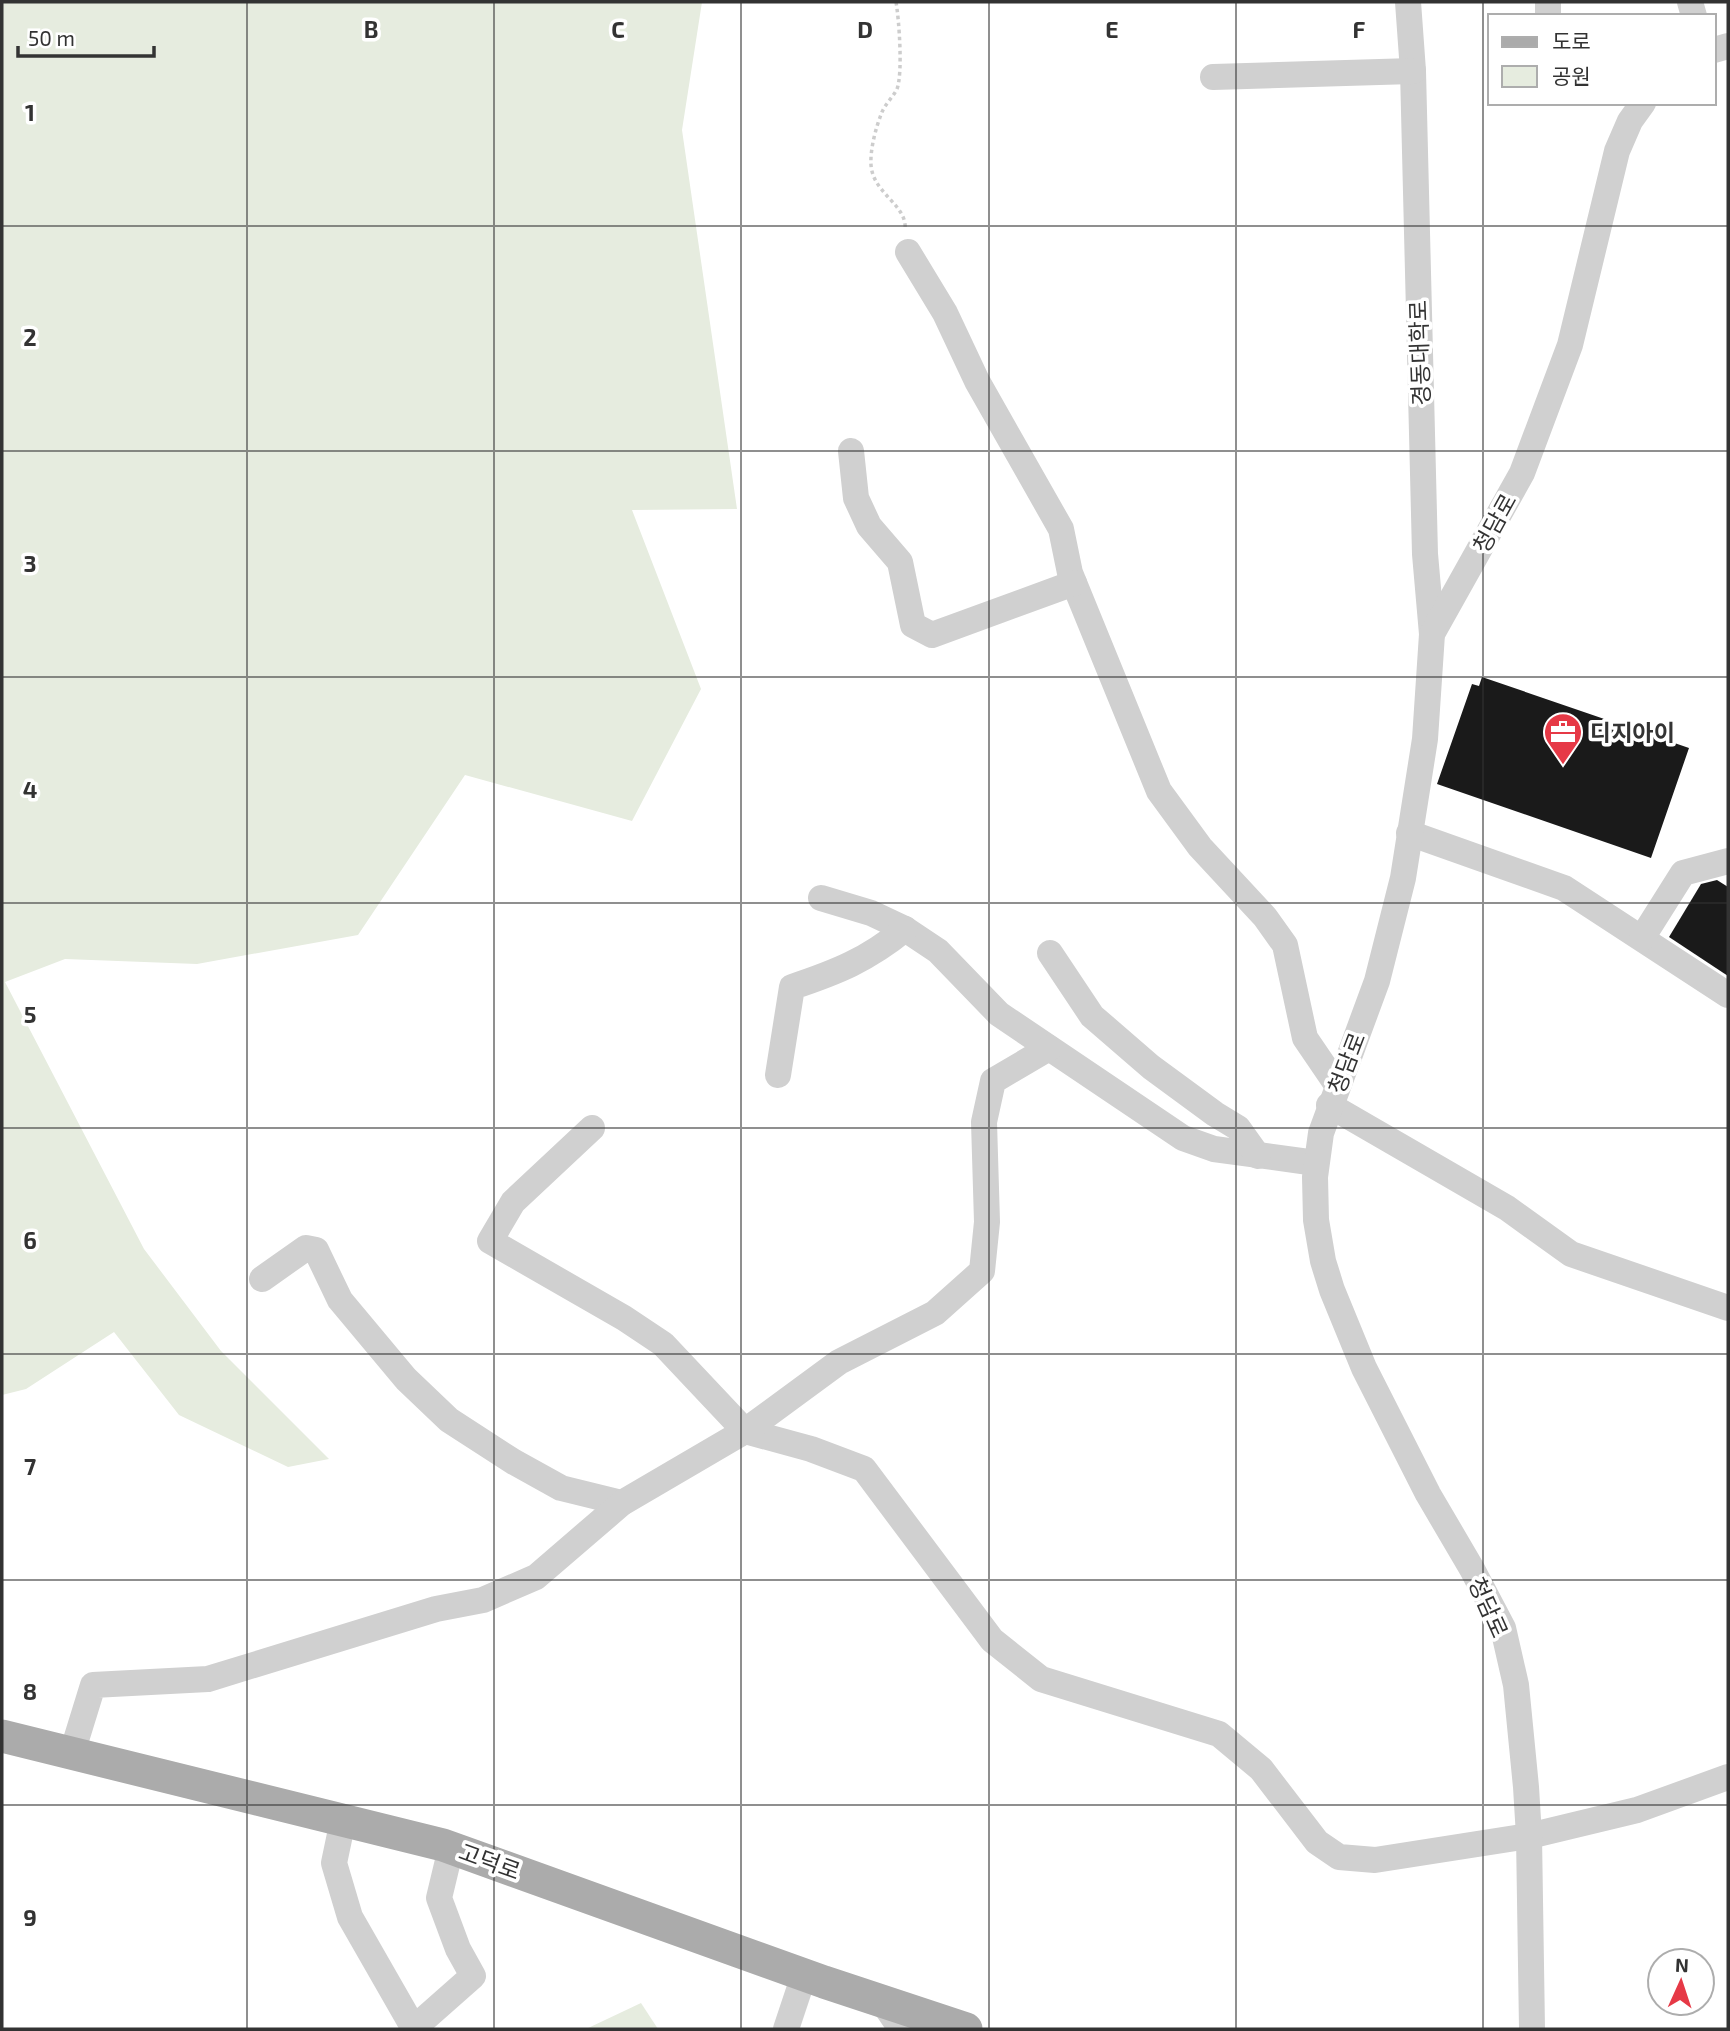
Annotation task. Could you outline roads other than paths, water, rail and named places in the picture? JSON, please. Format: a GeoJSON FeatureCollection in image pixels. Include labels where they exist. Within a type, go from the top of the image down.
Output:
{"type":"FeatureCollection","features":[{"type":"Feature","properties":{"kind":"main road","name":"고덕로"},"geometry":{"type":"LineString","coordinates":[[2,1736],[452,1848],[804,1975],[966,2029]]}},
{"type":"Feature","properties":{"kind":"street","name":"경동대학로"},"geometry":{"type":"LineString","coordinates":[[1408,2],[1413,71],[1425,540],[1432,634]]}},
{"type":"Feature","properties":{"kind":"street"},"geometry":{"type":"LineString","coordinates":[[1213,77],[1413,71]]}},
{"type":"Feature","properties":{"kind":"street","name":"청담로"},"geometry":{"type":"LineString","coordinates":[[1532,2029],[1529,1836],[1516,1685],[1503,1628],[1428,1494],[1370,1379],[1332,1290],[1323,1261],[1317,1220],[1316,1163],[1321,1132],[1333,1095],[1377,981],[1403,878],[1424,738],[1432,634],[1522,473],[1570,345],[1617,151],[1630,121],[1642,105]]}},
{"type":"Feature","properties":{"kind":"street"},"geometry":{"type":"LineString","coordinates":[[908,253],[945,313],[977,381],[1061,529],[1074,583],[1159,791],[1200,847],[1265,917],[1284,945],[1305,1038],[1333,1095],[1507,1208],[1571,1254],[1728,1308]]}},
{"type":"Feature","properties":{"kind":"street"},"geometry":{"type":"LineString","coordinates":[[851,451],[856,498],[869,526],[900,562],[913,625],[932,635],[1074,583]]}},
{"type":"Feature","properties":{"kind":"street"},"geometry":{"type":"LineString","coordinates":[[1409,833],[1556,884],[1642,937],[1728,995]]}},
{"type":"Feature","properties":{"kind":"street"},"geometry":{"type":"LineString","coordinates":[[1642,937],[1684,873],[1728,861]]}},
{"type":"Feature","properties":{"kind":"street"},"geometry":{"type":"LineString","coordinates":[[821,898],[871,914],[905,929],[938,951],[999,1014],[1183,1138],[1214,1149],[1316,1163]]}},
{"type":"Feature","properties":{"kind":"street"},"geometry":{"type":"LineString","coordinates":[[778,1075],[792,987],[831,974],[878,951],[905,929]]}},
{"type":"Feature","properties":{"kind":"street"},"geometry":{"type":"LineString","coordinates":[[1050,953],[1092,1016],[1151,1067],[1238,1128],[1258,1156]]}},
{"type":"Feature","properties":{"kind":"street"},"geometry":{"type":"LineString","coordinates":[[72,1753],[93,1685],[208,1679],[436,1609],[483,1600],[536,1577],[622,1503],[745,1431],[839,1362],[935,1313],[982,1271],[987,1222],[984,1122],[993,1082],[1049,1048]]}},
{"type":"Feature","properties":{"kind":"street"},"geometry":{"type":"LineString","coordinates":[[592,1128],[513,1202],[491,1241],[624,1318],[663,1344],[745,1431],[811,1449],[864,1469],[992,1640],[1041,1679],[1219,1734],[1261,1769],[1317,1842],[1339,1857],[1375,1860],[1529,1836],[1637,1810],[1728,1777]]}},
{"type":"Feature","properties":{"kind":"street"},"geometry":{"type":"LineString","coordinates":[[262,1279],[306,1248],[316,1250],[340,1300],[406,1379],[449,1420],[561,1489],[622,1503]]}},
{"type":"Feature","properties":{"kind":"street"},"geometry":{"type":"LineString","coordinates":[[343,1820],[334,1863],[350,1917],[413,2028],[473,1976],[458,1949],[439,1898],[452,1848]]}},
{"type":"Feature","properties":{"kind":"street"},"geometry":{"type":"LineString","coordinates":[[786,2029],[804,1975]]}},
{"type":"Feature","properties":{"kind":"street"},"geometry":{"type":"LineString","coordinates":[[882,2001],[901,2029]]}},
{"type":"Feature","properties":{"kind":"place","name":"디지아이"},"geometry":{"type":"Point","coordinates":[1563,766]}}]}
